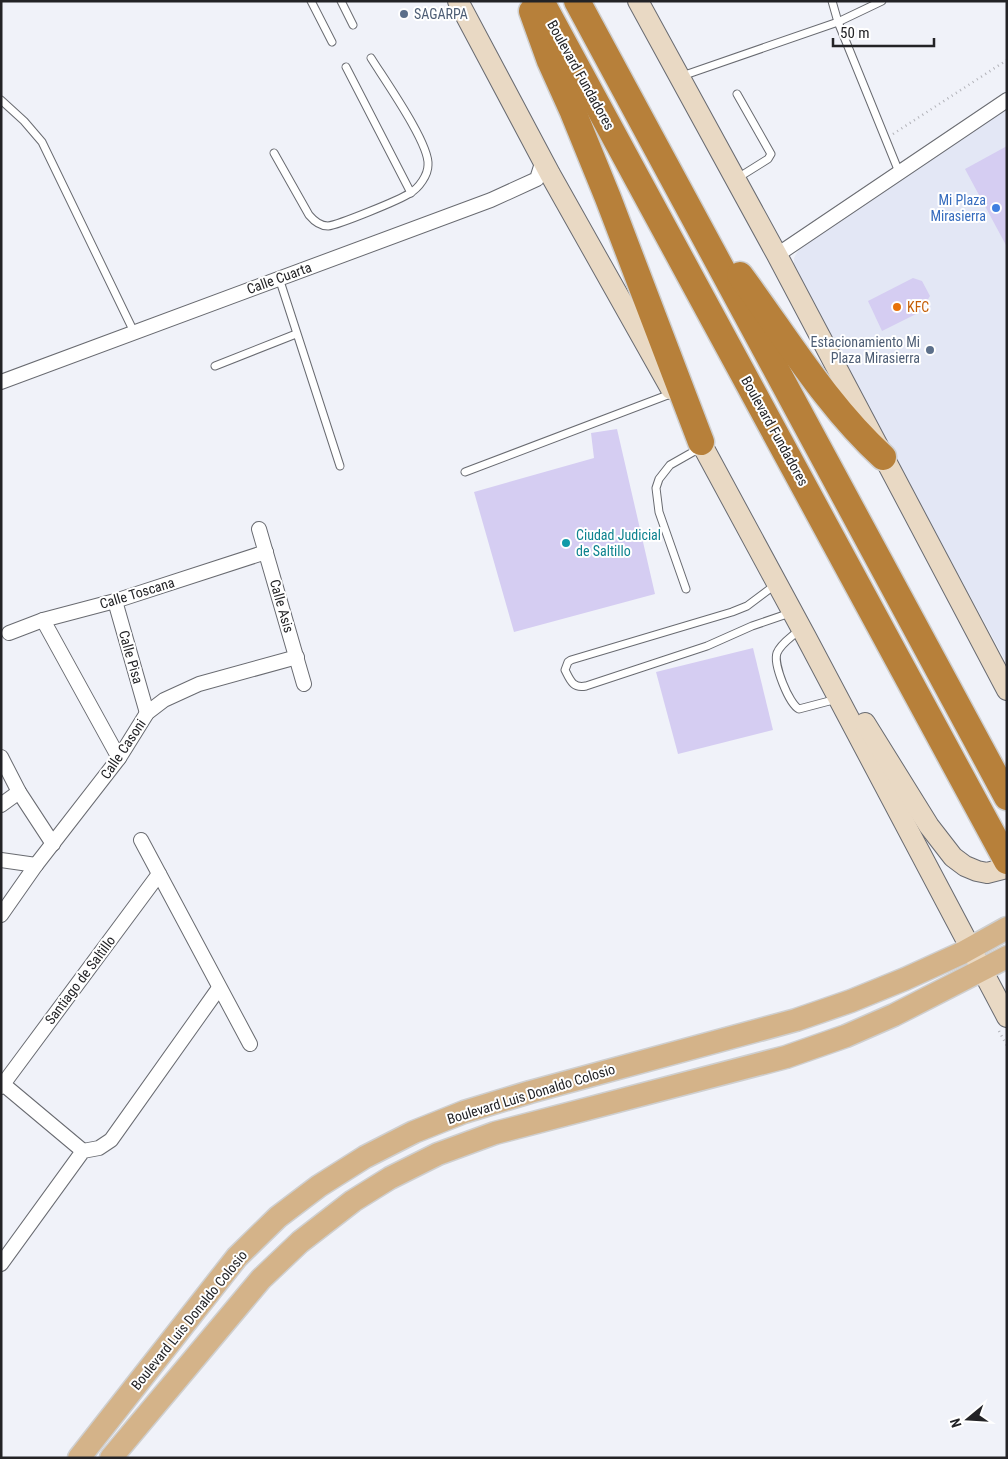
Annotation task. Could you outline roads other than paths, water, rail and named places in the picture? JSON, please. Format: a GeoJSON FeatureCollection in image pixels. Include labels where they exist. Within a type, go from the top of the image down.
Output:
{"type":"FeatureCollection","features":[{"type":"Feature","properties":{"kind":"highway"},"geometry":{"type":"LineString","coordinates":[[528,1],[550,61],[608,198],[702,444]]}},
{"type":"Feature","properties":{"kind":"highway","name":"Boulevard Fundadores"},"geometry":{"type":"LineString","coordinates":[[541,1],[1007,861]]}},
{"type":"Feature","properties":{"kind":"highway","name":"Boulevard Fundadores"},"geometry":{"type":"LineString","coordinates":[[577,1],[1007,797]]}},
{"type":"Feature","properties":{"kind":"highway"},"geometry":{"type":"LineString","coordinates":[[685,200],[828,398],[851,426],[883,457]]}},
{"type":"Feature","properties":{"kind":"main road"},"geometry":{"type":"LineString","coordinates":[[458,1],[543,160],[702,444],[1007,1017]]}},
{"type":"Feature","properties":{"kind":"main road"},"geometry":{"type":"LineString","coordinates":[[638,1],[777,255],[1007,690]]}},
{"type":"Feature","properties":{"kind":"main road"},"geometry":{"type":"LineString","coordinates":[[800,626],[842,686],[930,826],[953,857],[965,866],[977,871],[987,873],[1007,868]]}},
{"type":"Feature","properties":{"kind":"main road","name":"Boulevard Luis Donaldo Colosio"},"geometry":{"type":"LineString","coordinates":[[79,1458],[237,1257],[278,1217],[319,1186],[365,1157],[414,1132],[464,1112],[530,1092],[796,1020],[850,1001],[896,983],[970,949],[1007,928]]}},
{"type":"Feature","properties":{"kind":"main road","name":"Boulevard Luis Donaldo Colosio"},"geometry":{"type":"LineString","coordinates":[[111,1458],[261,1279],[300,1242],[353,1201],[390,1178],[438,1154],[496,1134],[819,1046],[894,1015],[1007,958]]}},
{"type":"Feature","properties":{"kind":"street"},"geometry":{"type":"LineString","coordinates":[[777,255],[1007,100]]}},
{"type":"Feature","properties":{"kind":"street","name":"Calle Cuarta"},"geometry":{"type":"LineString","coordinates":[[1,382],[517,189],[537,179],[543,160]]}},
{"type":"Feature","properties":{"kind":"street","name":"Calle Asis"},"geometry":{"type":"LineString","coordinates":[[259,529],[304,684]]}},
{"type":"Feature","properties":{"kind":"street","name":"Calle Toscana"},"geometry":{"type":"LineString","coordinates":[[9,633],[43,620],[115,601],[266,552]]}},
{"type":"Feature","properties":{"kind":"street","name":"Calle Pisa"},"geometry":{"type":"LineString","coordinates":[[115,601],[148,713]]}},
{"type":"Feature","properties":{"kind":"street"},"geometry":{"type":"LineString","coordinates":[[43,620],[119,758]]}},
{"type":"Feature","properties":{"kind":"street","name":"Calle Casoni"},"geometry":{"type":"LineString","coordinates":[[1,915],[36,865],[119,758],[148,713],[164,700],[199,684],[297,657]]}},
{"type":"Feature","properties":{"kind":"street"},"geometry":{"type":"LineString","coordinates":[[1,758],[19,792],[53,844]]}},
{"type":"Feature","properties":{"kind":"street"},"geometry":{"type":"LineString","coordinates":[[1,805],[19,792]]}},
{"type":"Feature","properties":{"kind":"street"},"geometry":{"type":"LineString","coordinates":[[141,840],[250,1044]]}},
{"type":"Feature","properties":{"kind":"street"},"geometry":{"type":"LineString","coordinates":[[1,860],[36,865]]}},
{"type":"Feature","properties":{"kind":"street","name":"Santiago de Saltillo"},"geometry":{"type":"LineString","coordinates":[[2,1085],[159,874]]}},
{"type":"Feature","properties":{"kind":"street"},"geometry":{"type":"LineString","coordinates":[[2,1085],[83,1150],[99,1148],[110,1140],[220,988]]}},
{"type":"Feature","properties":{"kind":"street"},"geometry":{"type":"LineString","coordinates":[[1,1264],[83,1150]]}},
{"type":"Feature","properties":{"kind":"lane"},"geometry":{"type":"LineString","coordinates":[[311,1],[332,42]]}},
{"type":"Feature","properties":{"kind":"lane"},"geometry":{"type":"LineString","coordinates":[[341,1],[353,25]]}},
{"type":"Feature","properties":{"kind":"lane"},"geometry":{"type":"LineString","coordinates":[[832,1],[838,22],[899,172]]}},
{"type":"Feature","properties":{"kind":"lane"},"geometry":{"type":"LineString","coordinates":[[679,77],[838,22],[882,1]]}},
{"type":"Feature","properties":{"kind":"lane"},"geometry":{"type":"LineString","coordinates":[[274,153],[309,215],[314,221],[322,225],[330,226],[344,221],[411,193],[425,177],[429,163],[427,154],[421,138],[371,58]]}},
{"type":"Feature","properties":{"kind":"lane"},"geometry":{"type":"LineString","coordinates":[[346,67],[411,193]]}},
{"type":"Feature","properties":{"kind":"lane"},"geometry":{"type":"LineString","coordinates":[[736,179],[768,159],[771,154],[737,94]]}},
{"type":"Feature","properties":{"kind":"lane"},"geometry":{"type":"LineString","coordinates":[[1,100],[24,121],[42,142],[134,332]]}},
{"type":"Feature","properties":{"kind":"lane"},"geometry":{"type":"LineString","coordinates":[[279,278],[340,466]]}},
{"type":"Feature","properties":{"kind":"lane"},"geometry":{"type":"LineString","coordinates":[[215,366],[296,334]]}},
{"type":"Feature","properties":{"kind":"lane"},"geometry":{"type":"LineString","coordinates":[[465,472],[673,393]]}},
{"type":"Feature","properties":{"kind":"lane"},"geometry":{"type":"LineString","coordinates":[[686,589],[659,512],[656,488],[659,479],[670,465],[702,444]]}},
{"type":"Feature","properties":{"kind":"lane"},"geometry":{"type":"LineString","coordinates":[[777,583],[747,606],[571,660],[568,662],[565,670],[574,686],[580,688],[707,646],[752,626],[800,626]]}},
{"type":"Feature","properties":{"kind":"lane"},"geometry":{"type":"LineString","coordinates":[[800,626],[780,647],[776,657],[778,669],[788,696],[794,707],[799,709],[838,698]]}},
{"type":"Feature","properties":{"kind":"place","name":"SAGARPA"},"geometry":{"type":"Point","coordinates":[404,14]}},
{"type":"Feature","properties":{"kind":"place","name":"Mi Plaza Mirasierra"},"geometry":{"type":"Point","coordinates":[996,208]}},
{"type":"Feature","properties":{"kind":"place","name":"KFC"},"geometry":{"type":"Point","coordinates":[897,307]}},
{"type":"Feature","properties":{"kind":"place","name":"Estacionamiento Mi Plaza Mirasierra"},"geometry":{"type":"Point","coordinates":[930,350]}},
{"type":"Feature","properties":{"kind":"place","name":"Ciudad Judicial de Saltillo"},"geometry":{"type":"Point","coordinates":[566,543]}}]}
